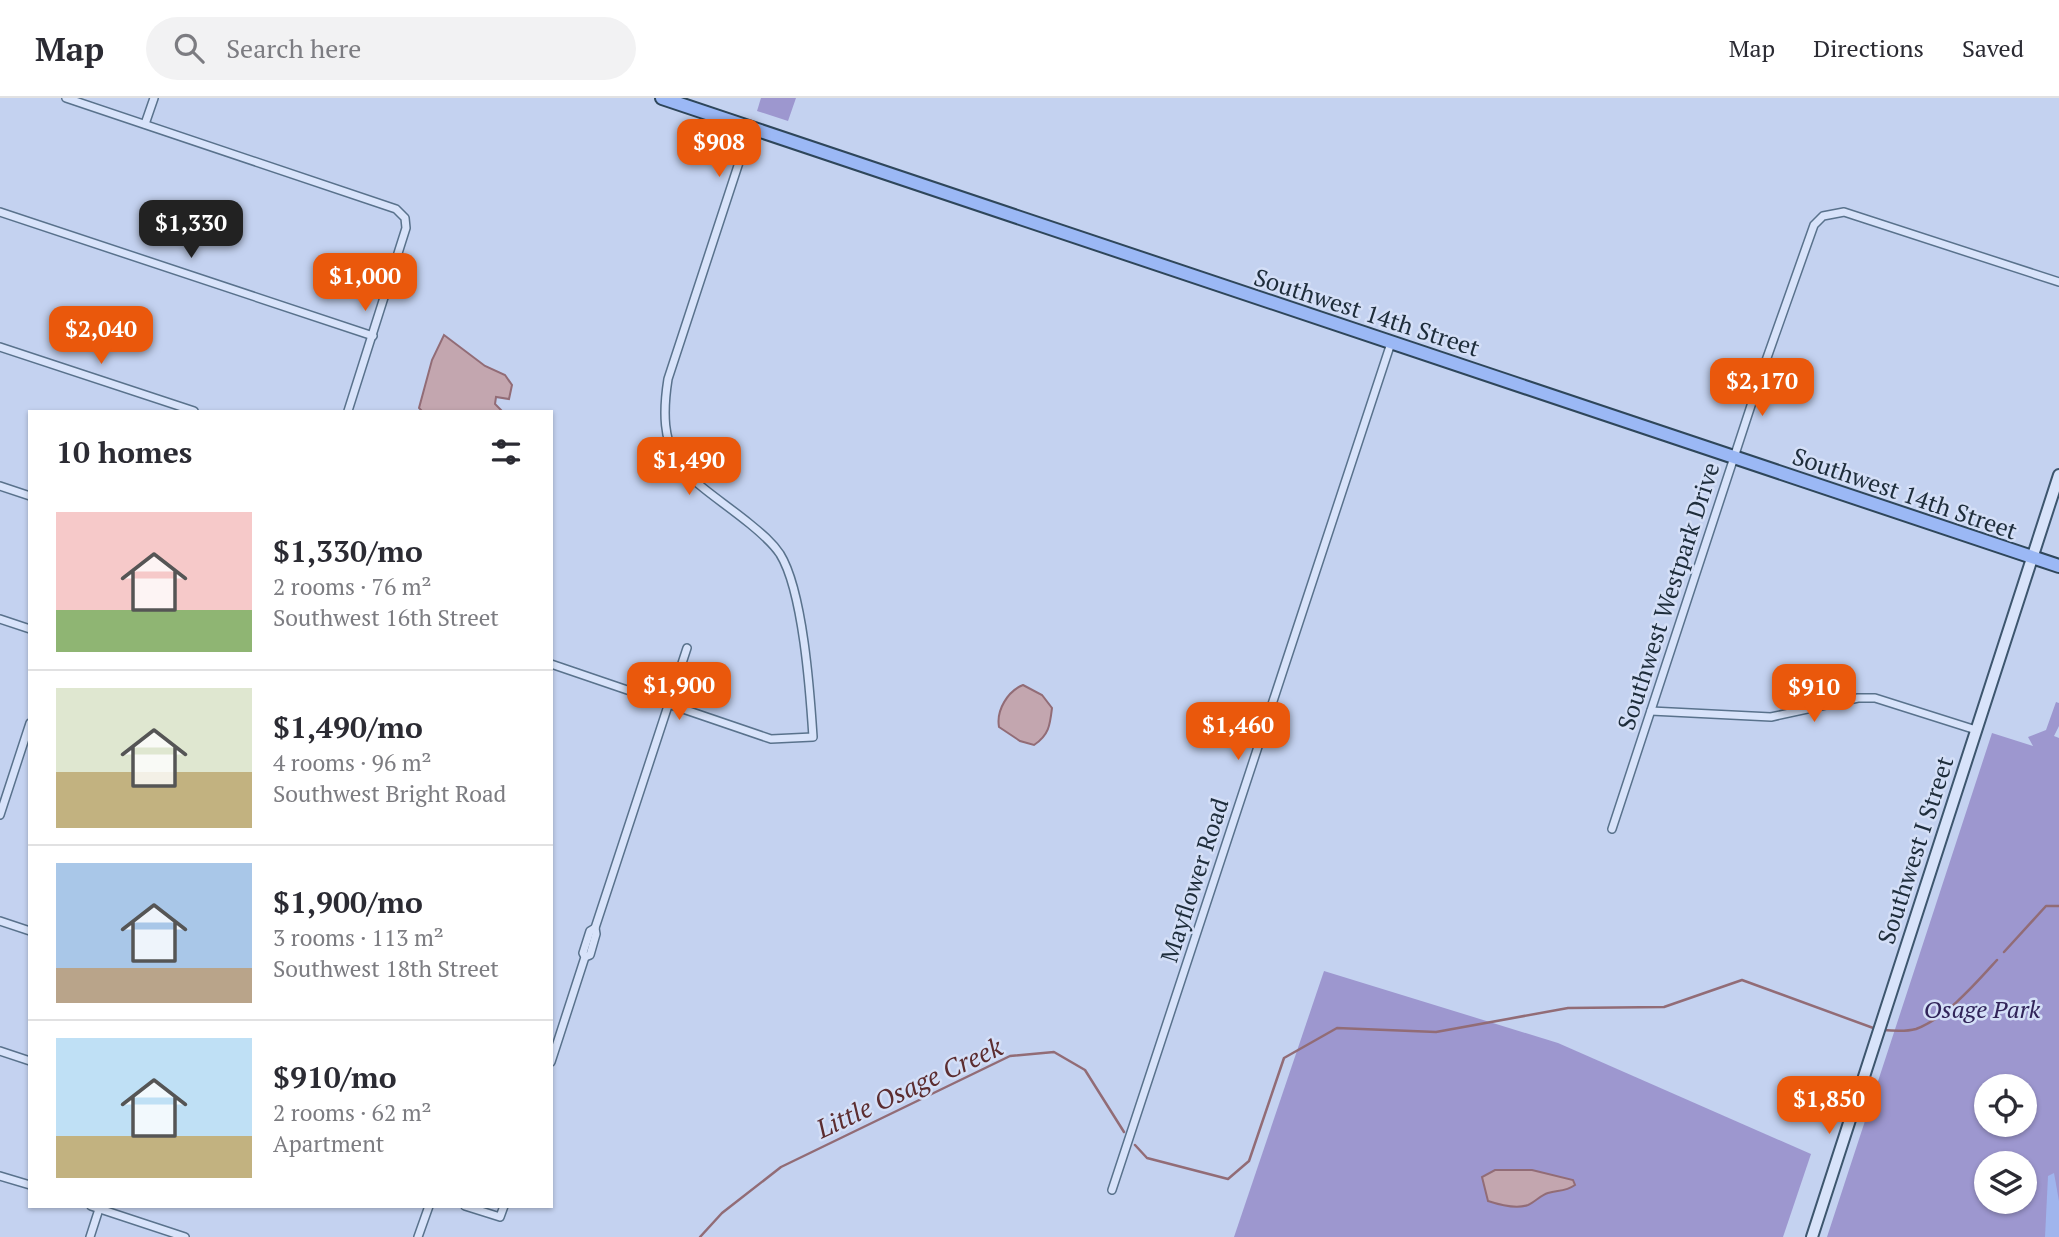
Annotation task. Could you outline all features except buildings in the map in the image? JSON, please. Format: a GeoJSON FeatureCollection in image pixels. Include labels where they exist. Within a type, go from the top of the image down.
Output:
{"type":"FeatureCollection","features":[{"type":"Feature","properties":{"kind":"main road","name":"Southwest 14th Street"},"geometry":{"type":"LineString","coordinates":[[662,98],[2059,566]]}},
{"type":"Feature","properties":{"kind":"main road","name":"Southwest I Street"},"geometry":{"type":"LineString","coordinates":[[1812,1237],[2059,475]]}},
{"type":"Feature","properties":{"kind":"street"},"geometry":{"type":"LineString","coordinates":[[66,98],[396,209],[405,218],[407,228],[348,410]]}},
{"type":"Feature","properties":{"kind":"street"},"geometry":{"type":"LineString","coordinates":[[145,124],[154,98]]}},
{"type":"Feature","properties":{"kind":"street"},"geometry":{"type":"LineString","coordinates":[[553,665],[771,739],[813,737],[799,611],[791,578],[769,540],[704,492],[686,475],[671,446],[664,406],[668,379],[750,129]]}},
{"type":"Feature","properties":{"kind":"street"},"geometry":{"type":"LineString","coordinates":[[0,212],[373,336]]}},
{"type":"Feature","properties":{"kind":"street","name":"Southwest Westpark Drive"},"geometry":{"type":"LineString","coordinates":[[1612,829],[1814,225],[1823,216],[1844,212],[2059,282]]}},
{"type":"Feature","properties":{"kind":"street","name":"Mayflower Road"},"geometry":{"type":"LineString","coordinates":[[1112,1190],[1391,342]]}},
{"type":"Feature","properties":{"kind":"street"},"geometry":{"type":"LineString","coordinates":[[0,346],[191,410]]}},
{"type":"Feature","properties":{"kind":"street"},"geometry":{"type":"LineString","coordinates":[[0,486],[28,495]]}},
{"type":"Feature","properties":{"kind":"street"},"geometry":{"type":"LineString","coordinates":[[0,619],[28,628]]}},
{"type":"Feature","properties":{"kind":"street"},"geometry":{"type":"LineString","coordinates":[[553,1056],[585,957],[593,944],[595,928],[687,648]]}},
{"type":"Feature","properties":{"kind":"street"},"geometry":{"type":"LineString","coordinates":[[1651,711],[1771,717],[1858,698],[1875,698],[1976,730]]}},
{"type":"Feature","properties":{"kind":"street"},"geometry":{"type":"LineString","coordinates":[[0,816],[28,729]]}},
{"type":"Feature","properties":{"kind":"street"},"geometry":{"type":"LineString","coordinates":[[0,921],[28,930]]}},
{"type":"Feature","properties":{"kind":"street"},"geometry":{"type":"LineString","coordinates":[[0,1051],[28,1060]]}},
{"type":"Feature","properties":{"kind":"street"},"geometry":{"type":"LineString","coordinates":[[0,1176],[28,1184]]}},
{"type":"Feature","properties":{"kind":"street"},"geometry":{"type":"LineString","coordinates":[[90,1237],[97,1208]]}},
{"type":"Feature","properties":{"kind":"street"},"geometry":{"type":"LineString","coordinates":[[100,1208],[185,1237]]}},
{"type":"Feature","properties":{"kind":"street"},"geometry":{"type":"LineString","coordinates":[[418,1237],[428,1208]]}},
{"type":"Feature","properties":{"kind":"street"},"geometry":{"type":"LineString","coordinates":[[471,1208],[500,1217],[503,1208]]}},
{"type":"Feature","properties":{"kind":"green space"},"geometry":{"type":"Polygon","coordinates":[[[761,98],[796,98],[788,121],[757,111],[761,98]]]}},
{"type":"Feature","properties":{"kind":"green space","name":"Osage Park"},"geometry":{"type":"Polygon","coordinates":[[[2056,702],[2059,703],[2059,726],[2054,736],[2059,738],[2059,1237],[1827,1237],[1992,733],[2033,746],[2028,737],[2046,730],[2056,702]]]}},
{"type":"Feature","properties":{"kind":"green space"},"geometry":{"type":"Polygon","coordinates":[[[1324,971],[1558,1043],[1811,1154],[1783,1237],[1234,1237],[1324,971]]]}},
{"type":"Feature","properties":{"kind":"sand"},"geometry":{"type":"Polygon","coordinates":[[[2054,1173],[2059,1201],[2059,1237],[2045,1237],[2048,1176],[2054,1173]]]}},
{"type":"Feature","properties":{"kind":"shaded area"},"geometry":{"type":"Polygon","coordinates":[[[444,335],[485,366],[505,375],[512,385],[509,399],[496,397],[495,404],[501,410],[421,410],[419,408],[432,360],[444,335]]]}},
{"type":"Feature","properties":{"kind":"shaded area"},"geometry":{"type":"Polygon","coordinates":[[[1023,685],[1042,695],[1052,708],[1048,729],[1034,745],[1020,741],[999,727],[999,714],[1004,702],[1012,692],[1023,685]]]}},
{"type":"Feature","properties":{"kind":"shaded area"},"geometry":{"type":"Polygon","coordinates":[[[1495,1170],[1532,1170],[1573,1180],[1575,1185],[1545,1194],[1528,1205],[1503,1205],[1488,1201],[1482,1177],[1495,1170]]]}},
{"type":"Feature","properties":{"kind":"waterway","name":"Little Osage Creek"},"geometry":{"type":"LineString","coordinates":[[2004,952],[2046,906],[2059,906]]}},
{"type":"Feature","properties":{"kind":"waterway","name":"Little Osage Creek"},"geometry":{"type":"LineString","coordinates":[[1883,1030],[1908,1031],[1927,1024],[1960,999],[1997,960]]}},
{"type":"Feature","properties":{"kind":"waterway","name":"Little Osage Creek"},"geometry":{"type":"LineString","coordinates":[[1135,1145],[1147,1158],[1228,1179],[1249,1161],[1284,1058],[1337,1028],[1436,1032],[1568,1008],[1664,1007],[1742,980],[1876,1029]]}},
{"type":"Feature","properties":{"kind":"waterway","name":"Little Osage Creek"},"geometry":{"type":"LineString","coordinates":[[700,1237],[722,1213],[781,1167],[1010,1056],[1054,1052],[1085,1070],[1124,1132]]}}]}
